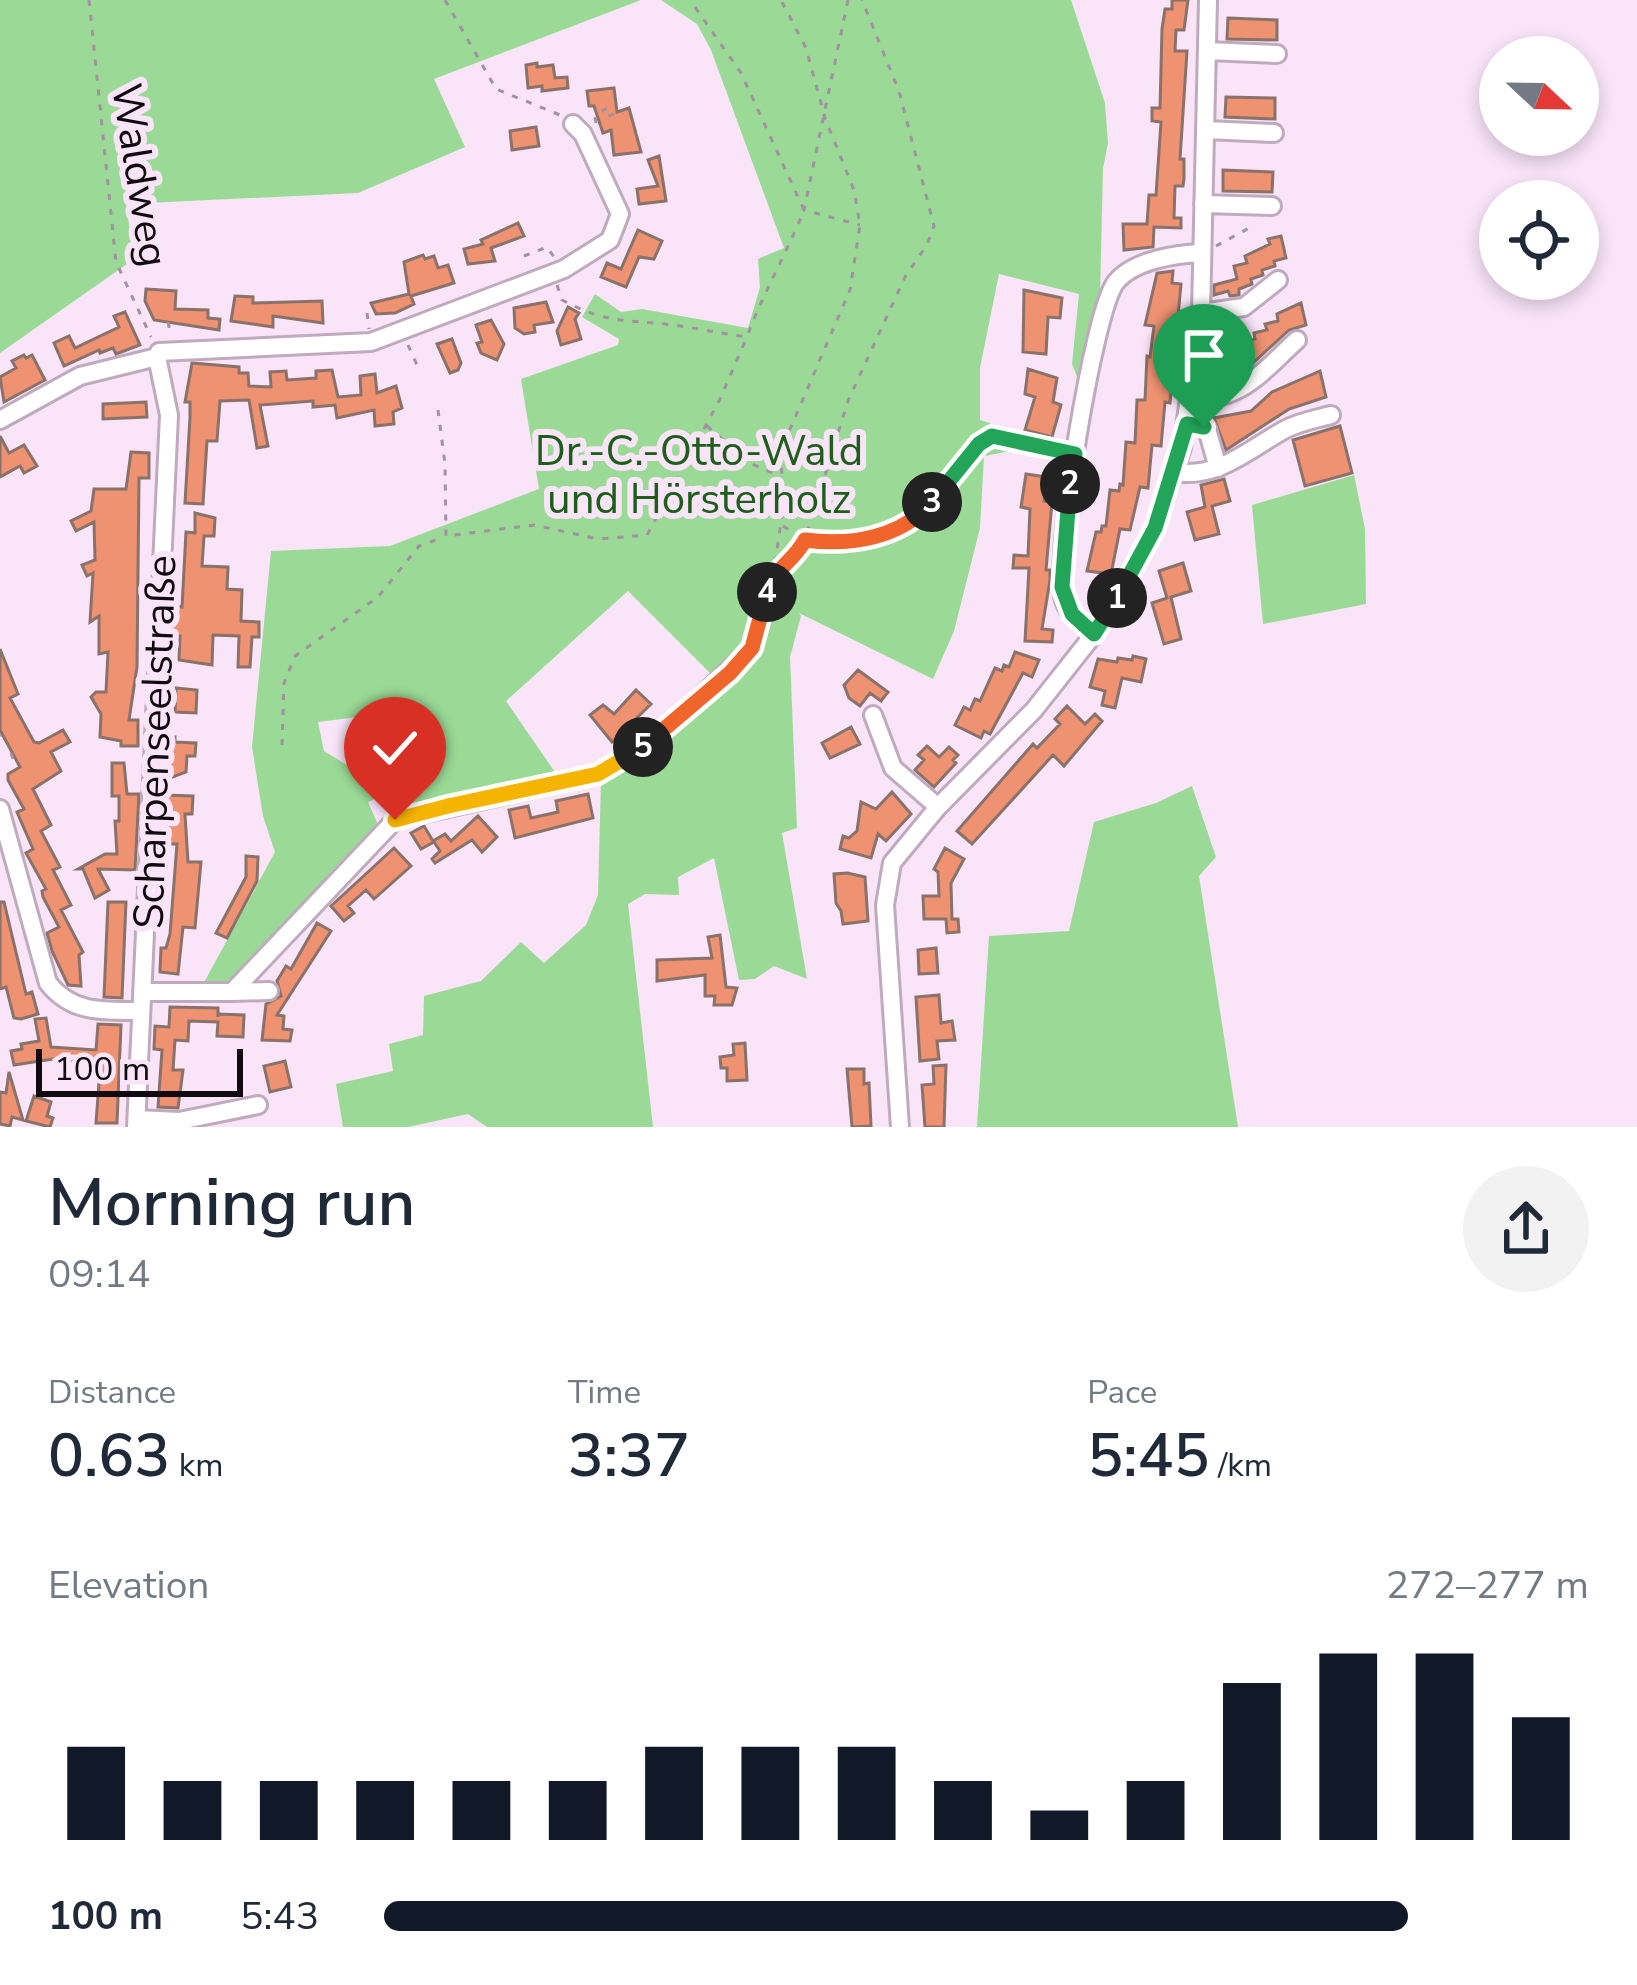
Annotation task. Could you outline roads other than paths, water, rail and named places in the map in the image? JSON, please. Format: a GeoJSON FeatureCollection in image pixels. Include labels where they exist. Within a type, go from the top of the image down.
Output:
{"type":"FeatureCollection","features":[{"type":"Feature","properties":{"kind":"street"},"geometry":{"type":"LineString","coordinates":[[899,1127],[886,887],[896,855],[1034,710],[1094,634],[1155,528],[1175,472],[1187,424],[1201,313],[1208,0]]}},
{"type":"Feature","properties":{"kind":"street"},"geometry":{"type":"LineString","coordinates":[[1207,51],[1277,54]]}},
{"type":"Feature","properties":{"kind":"street"},"geometry":{"type":"LineString","coordinates":[[0,421],[80,376],[158,355],[353,344],[552,274],[610,240],[620,214],[583,134],[573,124]]}},
{"type":"Feature","properties":{"kind":"street"},"geometry":{"type":"LineString","coordinates":[[1205,130],[1274,133]]}},
{"type":"Feature","properties":{"kind":"street"},"geometry":{"type":"LineString","coordinates":[[1203,204],[1272,206]]}},
{"type":"Feature","properties":{"kind":"street"},"geometry":{"type":"LineString","coordinates":[[1094,634],[1072,614],[1062,587],[1075,454],[1112,287],[1136,267],[1202,249]]}},
{"type":"Feature","properties":{"kind":"street"},"geometry":{"type":"LineString","coordinates":[[1201,313],[1244,307],[1278,280]]}},
{"type":"Feature","properties":{"kind":"street"},"geometry":{"type":"LineString","coordinates":[[1191,398],[1205,400],[1239,392],[1297,340]]}},
{"type":"Feature","properties":{"kind":"street","name":"Scharpenseelstraße"},"geometry":{"type":"LineString","coordinates":[[136,1123],[169,415],[158,355]]}},
{"type":"Feature","properties":{"kind":"street"},"geometry":{"type":"LineString","coordinates":[[1175,472],[1191,474],[1230,464],[1289,426],[1331,415]]}},
{"type":"Feature","properties":{"kind":"street"},"geometry":{"type":"LineString","coordinates":[[1187,424],[1208,429],[1218,467]]}},
{"type":"Feature","properties":{"kind":"street"},"geometry":{"type":"LineString","coordinates":[[232,992],[395,820],[598,774],[657,738],[752,648],[772,577]]}},
{"type":"Feature","properties":{"kind":"street"},"geometry":{"type":"LineString","coordinates":[[873,715],[892,769],[938,807]]}},
{"type":"Feature","properties":{"kind":"street"},"geometry":{"type":"LineString","coordinates":[[0,809],[48,983],[79,1007],[141,1011]]}},
{"type":"Feature","properties":{"kind":"street"},"geometry":{"type":"LineString","coordinates":[[142,992],[269,991]]}},
{"type":"Feature","properties":{"kind":"street"},"geometry":{"type":"LineString","coordinates":[[136,1123],[258,1105]]}},
{"type":"Feature","properties":{"kind":"park label","name":"Dr.-C.-Otto-Wald und Hörsterholz"},"geometry":{"type":"Point","coordinates":[699,474]}}]}
